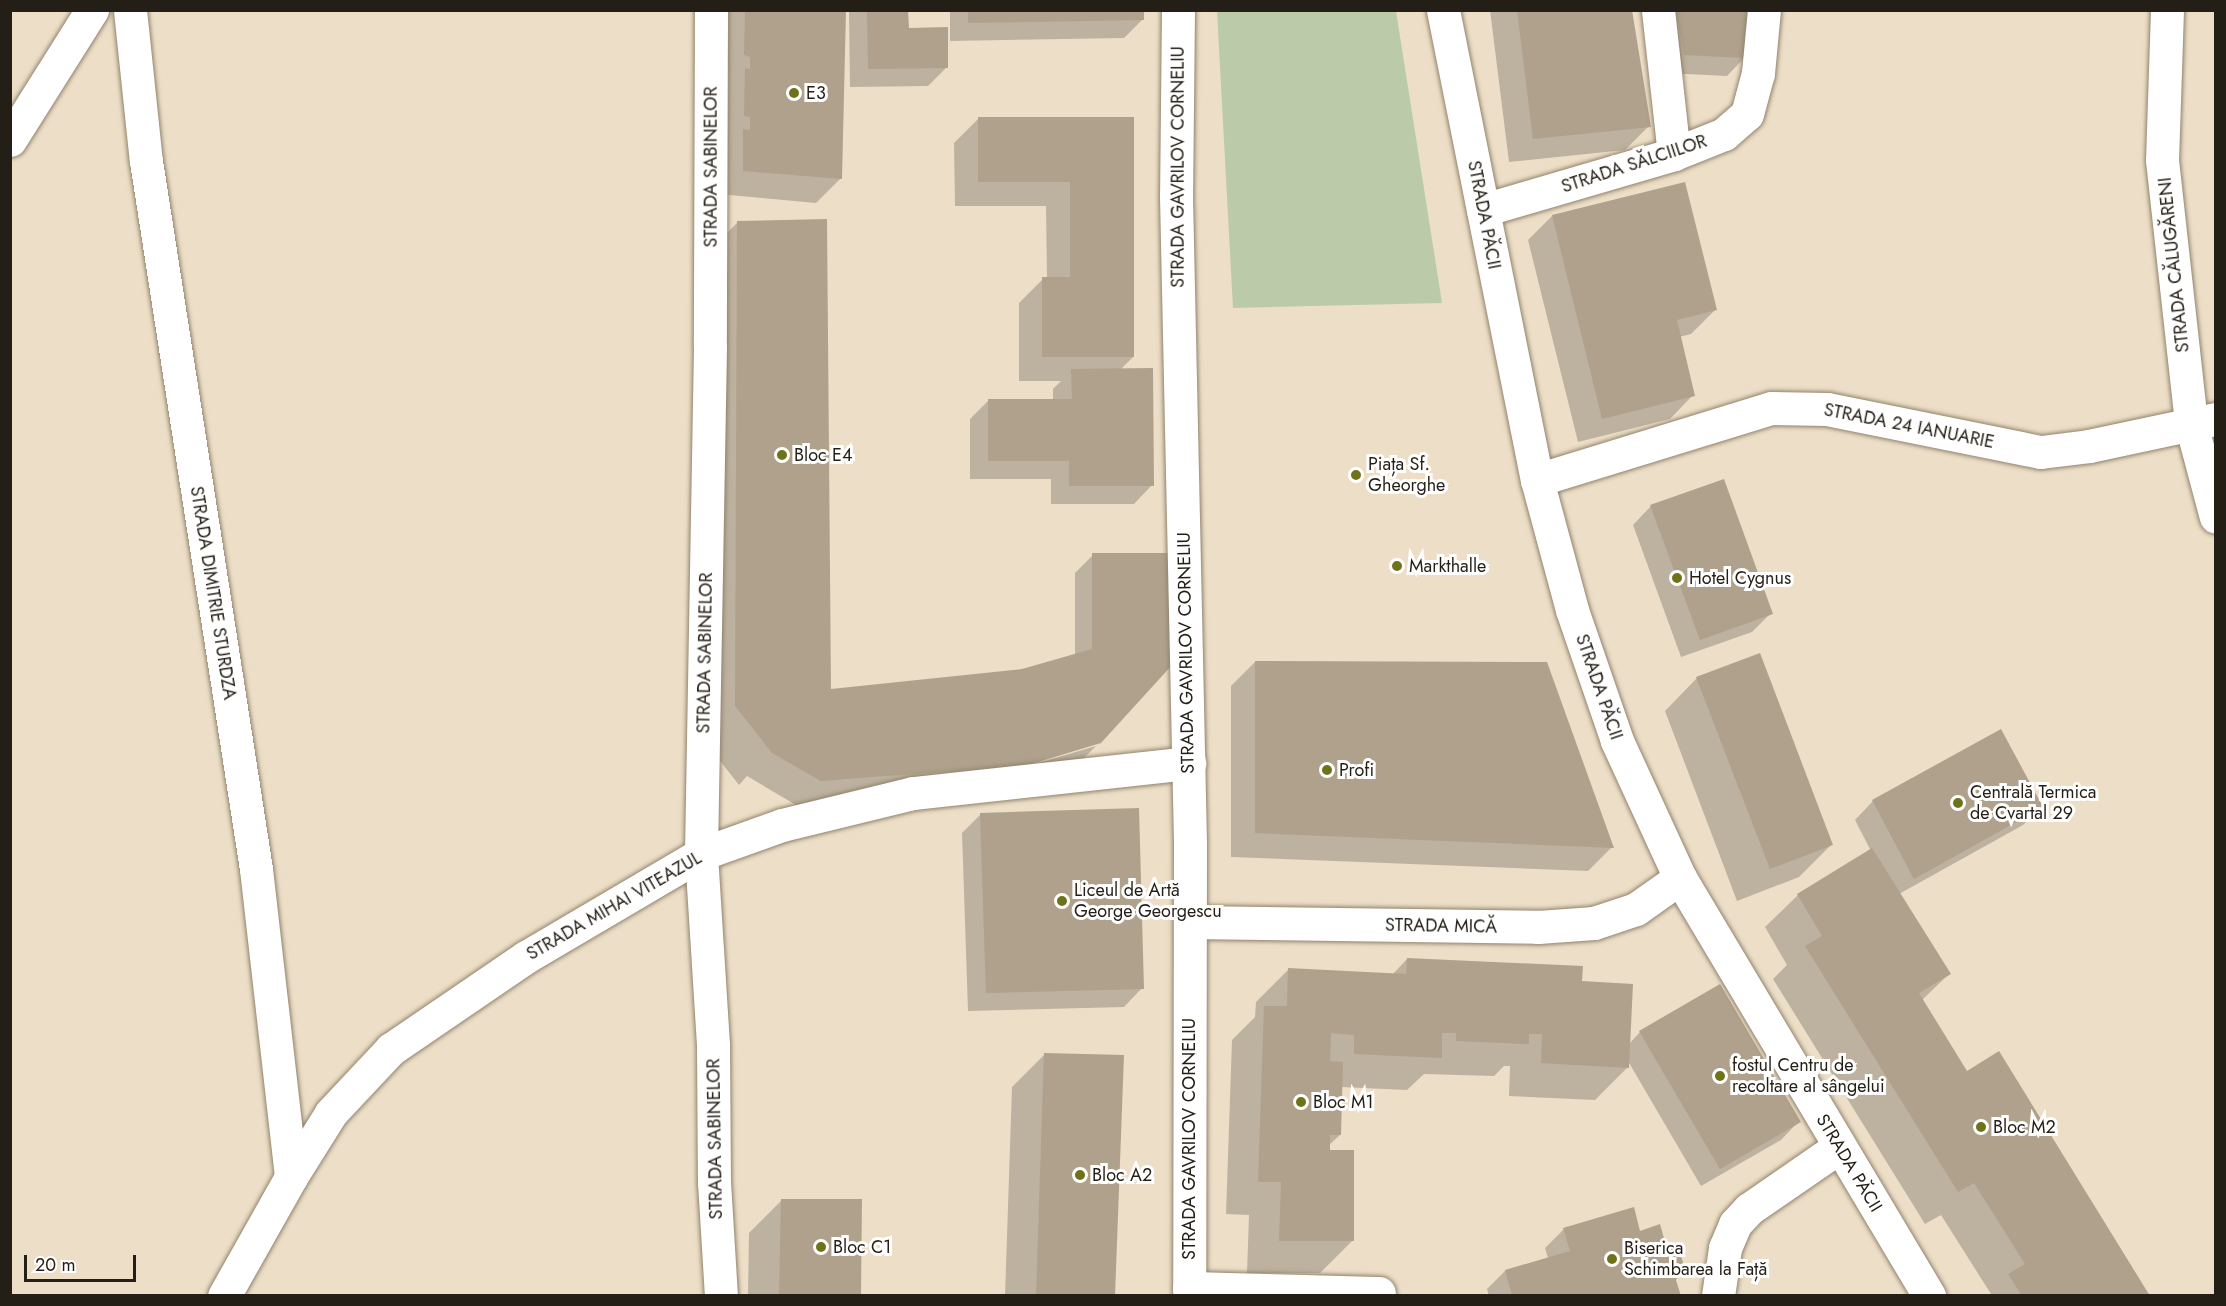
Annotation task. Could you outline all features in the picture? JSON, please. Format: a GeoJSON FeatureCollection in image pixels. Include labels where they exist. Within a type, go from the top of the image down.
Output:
{"type":"FeatureCollection","features":[{"type":"Feature","properties":{"kind":"street"},"geometry":{"type":"LineString","coordinates":[[10,140],[92,10]]}},
{"type":"Feature","properties":{"kind":"street","name":"STRADA DIMITRIE STURDZA"},"geometry":{"type":"LineString","coordinates":[[130,10],[146,160],[256,868],[291,1177]]}},
{"type":"Feature","properties":{"kind":"street","name":"STRADA SABINELOR"},"geometry":{"type":"LineString","coordinates":[[711,10],[711,335],[701,854],[713,1045],[714,1182],[721,1296]]}},
{"type":"Feature","properties":{"kind":"street","name":"STRADA GAVRILOV CORNELIU"},"geometry":{"type":"LineString","coordinates":[[1178,10],[1176,196],[1189,763],[1189,1292]]}},
{"type":"Feature","properties":{"kind":"street","name":"STRADA PĂCII"},"geometry":{"type":"LineString","coordinates":[[1443,10],[1537,480],[1572,610],[1617,741],[1680,878],[1929,1296]]}},
{"type":"Feature","properties":{"kind":"street"},"geometry":{"type":"LineString","coordinates":[[1658,10],[1674,154]]}},
{"type":"Feature","properties":{"kind":"street","name":"STRADA SĂLCIILOR"},"geometry":{"type":"LineString","coordinates":[[1483,210],[1674,154],[1724,134],[1747,114],[1758,73],[1764,10]]}},
{"type":"Feature","properties":{"kind":"street","name":"STRADA CĂLUGĂRENI"},"geometry":{"type":"LineString","coordinates":[[2167,10],[2162,160],[2216,517]]}},
{"type":"Feature","properties":{"kind":"street","name":"STRADA 24 IANUARIE"},"geometry":{"type":"LineString","coordinates":[[1537,480],[1771,408],[1827,409],[2041,452],[2089,446],[2203,422]]}},
{"type":"Feature","properties":{"kind":"street","name":"STRADA MIHAI VITEAZUL"},"geometry":{"type":"LineString","coordinates":[[224,1296],[291,1177],[331,1113],[391,1049],[526,957],[701,854],[782,825],[913,793],[1189,763]]}},
{"type":"Feature","properties":{"kind":"street","name":"STRADA MICĂ"},"geometry":{"type":"LineString","coordinates":[[1190,922],[1538,927],[1594,923],[1636,909],[1680,878]]}},
{"type":"Feature","properties":{"kind":"street"},"geometry":{"type":"LineString","coordinates":[[1719,1296],[1725,1248],[1735,1224],[1749,1209],[1839,1147]]}},
{"type":"Feature","properties":{"kind":"street"},"geometry":{"type":"LineString","coordinates":[[1189,1292],[1379,1293]]}},
{"type":"Feature","properties":{"kind":"green space"},"geometry":{"type":"Polygon","coordinates":[[[1217,11],[1396,11],[1442,303],[1233,308],[1217,11]]]}},
{"type":"Feature","properties":{"kind":"building","name":"E3"},"geometry":{"type":"Polygon","coordinates":[[[846,10],[842,179],[743,171],[743,129],[750,130],[750,117],[744,116],[745,68],[750,69],[750,57],[744,55],[745,11],[846,10]]]}},
{"type":"Feature","properties":{"kind":"building"},"geometry":{"type":"Polygon","coordinates":[[[867,10],[908,10],[909,28],[948,27],[948,68],[868,69],[867,10]]]}},
{"type":"Feature","properties":{"kind":"building"},"geometry":{"type":"Polygon","coordinates":[[[968,10],[1144,10],[1144,20],[968,23],[968,10]]]}},
{"type":"Feature","properties":{"kind":"building"},"geometry":{"type":"Polygon","coordinates":[[[1517,10],[1632,10],[1651,127],[1533,139],[1517,10]]]}},
{"type":"Feature","properties":{"kind":"building"},"geometry":{"type":"Polygon","coordinates":[[[1676,10],[1748,10],[1747,58],[1684,55],[1676,10]]]}},
{"type":"Feature","properties":{"kind":"building"},"geometry":{"type":"Polygon","coordinates":[[[978,117],[1134,117],[1134,357],[1042,357],[1042,277],[1070,277],[1070,182],[978,182],[978,117]]]}},
{"type":"Feature","properties":{"kind":"building"},"geometry":{"type":"Polygon","coordinates":[[[1685,182],[1717,310],[1677,320],[1695,396],[1602,419],[1552,215],[1685,182]]]}},
{"type":"Feature","properties":{"kind":"building"},"geometry":{"type":"Polygon","coordinates":[[[827,219],[831,689],[1022,669],[1092,649],[1092,553],[1174,553],[1173,664],[1101,743],[1028,765],[821,781],[772,753],[735,706],[737,221],[827,219]]]}},
{"type":"Feature","properties":{"kind":"building"},"geometry":{"type":"Polygon","coordinates":[[[1153,368],[1154,486],[1069,486],[1069,461],[988,461],[988,399],[1072,399],[1071,369],[1153,368]]]}},
{"type":"Feature","properties":{"kind":"building","name":"Hotel Cygnus"},"geometry":{"type":"Polygon","coordinates":[[[1724,479],[1773,614],[1700,640],[1650,505],[1724,479]]]}},
{"type":"Feature","properties":{"kind":"building"},"geometry":{"type":"Polygon","coordinates":[[[1760,653],[1833,845],[1770,869],[1696,677],[1760,653]]]}},
{"type":"Feature","properties":{"kind":"building"},"geometry":{"type":"Polygon","coordinates":[[[1255,661],[1547,662],[1614,848],[1255,833],[1255,661]]]}},
{"type":"Feature","properties":{"kind":"building","name":"Centrală Termica de Cvartal 29"},"geometry":{"type":"Polygon","coordinates":[[[2001,729],[2043,807],[1914,879],[1872,800],[2001,729]]]}},
{"type":"Feature","properties":{"kind":"building","name":"Liceul de Artă George Georgescu"},"geometry":{"type":"Polygon","coordinates":[[[1139,808],[1144,989],[986,993],[980,813],[1139,808]]]}},
{"type":"Feature","properties":{"kind":"building","name":"Bloc M2"},"geometry":{"type":"Polygon","coordinates":[[[1872,848],[1951,974],[1919,993],[1967,1071],[1999,1051],[2150,1296],[2022,1296],[2008,1274],[2025,1264],[1974,1183],[1958,1192],[1805,946],[1822,936],[1797,894],[1872,848]]]}},
{"type":"Feature","properties":{"kind":"building","name":"Bloc M1"},"geometry":{"type":"Polygon","coordinates":[[[1407,958],[1583,966],[1582,981],[1633,984],[1629,1068],[1541,1063],[1542,1034],[1529,1034],[1529,1044],[1456,1041],[1456,1033],[1442,1033],[1442,1058],[1354,1054],[1354,1035],[1331,1033],[1330,1061],[1343,1062],[1341,1135],[1330,1135],[1330,1150],[1354,1150],[1354,1241],[1279,1241],[1281,1182],[1258,1182],[1264,1006],[1287,1006],[1288,968],[1406,974],[1407,958]]]}},
{"type":"Feature","properties":{"kind":"building","name":"fostul Centru de recoltare al sângelui"},"geometry":{"type":"Polygon","coordinates":[[[1720,984],[1801,1122],[1720,1169],[1639,1031],[1720,984]]]}},
{"type":"Feature","properties":{"kind":"building","name":"Bloc A2"},"geometry":{"type":"Polygon","coordinates":[[[1044,1053],[1124,1055],[1115,1296],[1036,1296],[1044,1053]]]}},
{"type":"Feature","properties":{"kind":"building","name":"Bloc C1"},"geometry":{"type":"Polygon","coordinates":[[[781,1199],[862,1199],[861,1296],[779,1296],[781,1199]]]}},
{"type":"Feature","properties":{"kind":"building","name":"Biserica Schimbarea la Față"},"geometry":{"type":"Polygon","coordinates":[[[1634,1207],[1640,1231],[1660,1224],[1665,1242],[1679,1249],[1684,1266],[1676,1280],[1681,1296],[1512,1296],[1505,1270],[1570,1251],[1563,1228],[1634,1207]]]}},
{"type":"Feature","properties":{"kind":"place","name":"E3"},"geometry":{"type":"Point","coordinates":[794,93]}},
{"type":"Feature","properties":{"kind":"place","name":"Bloc E4"},"geometry":{"type":"Point","coordinates":[782,455]}},
{"type":"Feature","properties":{"kind":"place","name":"Piața Sf. Gheorghe"},"geometry":{"type":"Point","coordinates":[1356,475]}},
{"type":"Feature","properties":{"kind":"place","name":"Markthalle"},"geometry":{"type":"Point","coordinates":[1397,566]}},
{"type":"Feature","properties":{"kind":"place","name":"Hotel Cygnus"},"geometry":{"type":"Point","coordinates":[1677,578]}},
{"type":"Feature","properties":{"kind":"place","name":"Profi"},"geometry":{"type":"Point","coordinates":[1327,770]}},
{"type":"Feature","properties":{"kind":"place","name":"Centrală Termica de Cvartal 29"},"geometry":{"type":"Point","coordinates":[1958,803]}},
{"type":"Feature","properties":{"kind":"place","name":"Liceul de Artă George Georgescu"},"geometry":{"type":"Point","coordinates":[1062,901]}},
{"type":"Feature","properties":{"kind":"place","name":"fostul Centru de recoltare al sângelui"},"geometry":{"type":"Point","coordinates":[1720,1076]}},
{"type":"Feature","properties":{"kind":"place","name":"Bloc M1"},"geometry":{"type":"Point","coordinates":[1301,1102]}},
{"type":"Feature","properties":{"kind":"place","name":"Bloc M2"},"geometry":{"type":"Point","coordinates":[1981,1127]}},
{"type":"Feature","properties":{"kind":"place","name":"Bloc A2"},"geometry":{"type":"Point","coordinates":[1080,1175]}},
{"type":"Feature","properties":{"kind":"place","name":"Bloc C1"},"geometry":{"type":"Point","coordinates":[821,1247]}},
{"type":"Feature","properties":{"kind":"place","name":"Biserica Schimbarea la Față"},"geometry":{"type":"Point","coordinates":[1612,1259]}}]}
